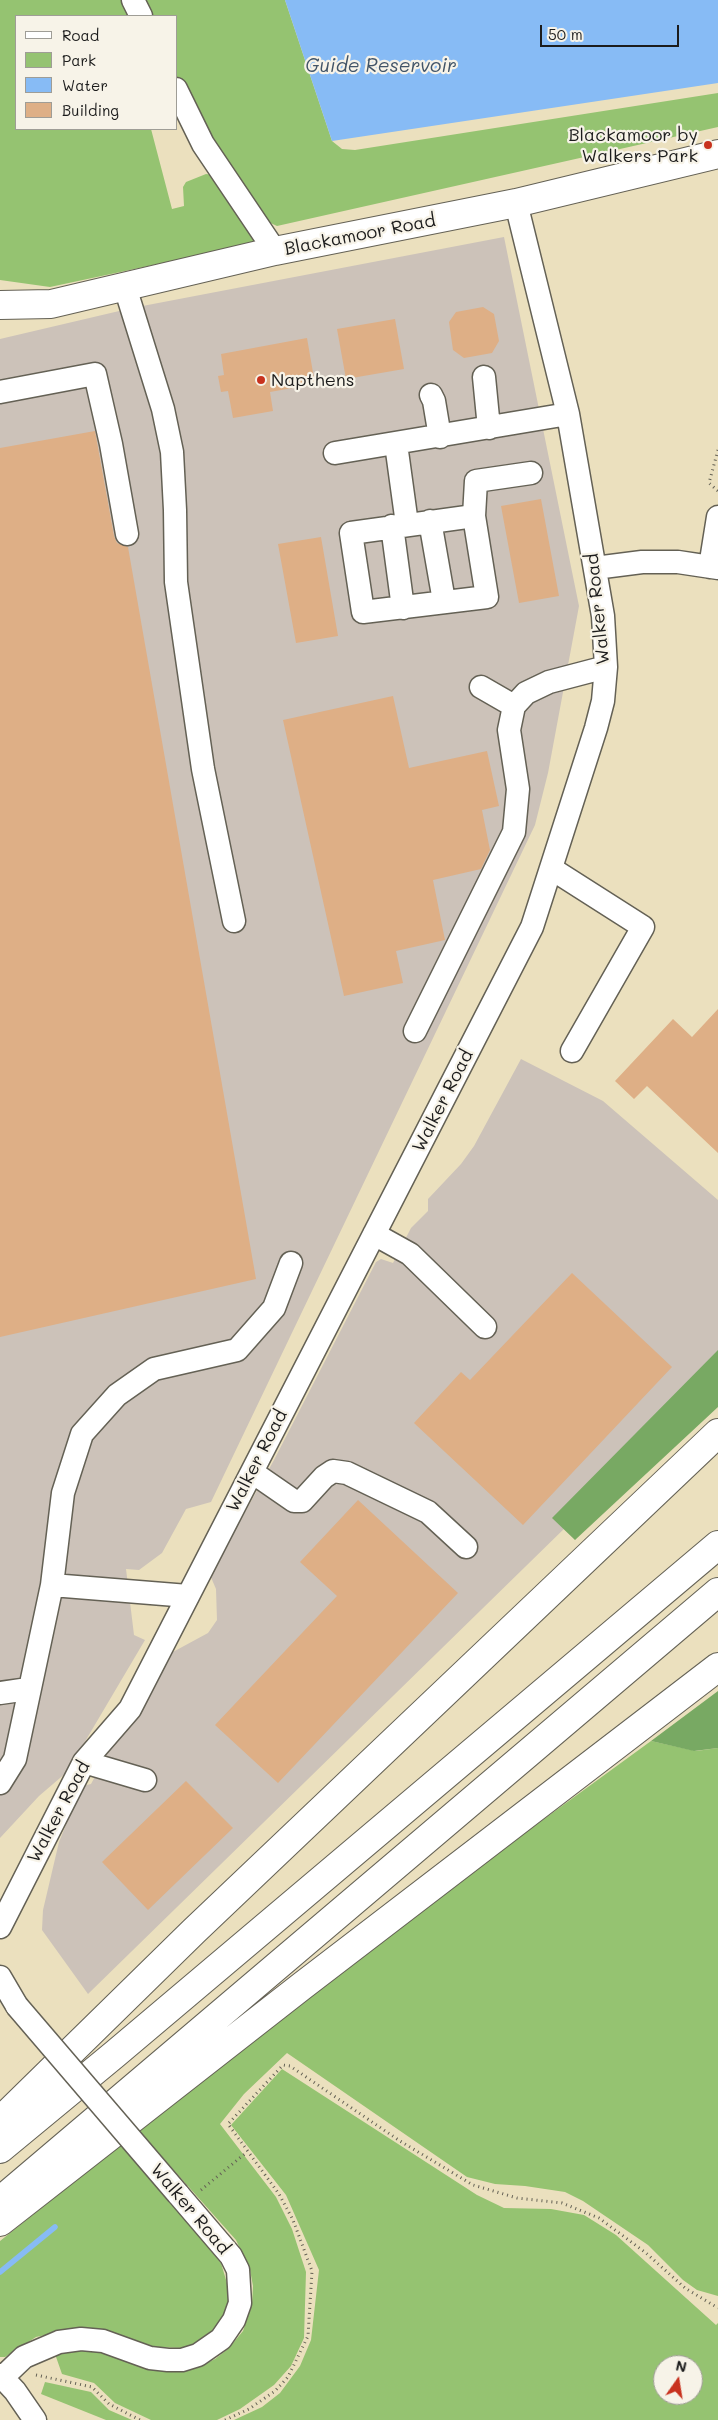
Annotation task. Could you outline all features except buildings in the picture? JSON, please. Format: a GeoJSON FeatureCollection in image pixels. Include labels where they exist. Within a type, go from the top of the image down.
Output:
{"type":"FeatureCollection","features":[{"type":"Feature","properties":{"kind":"main road","name":"Blackamoor Road"},"geometry":{"type":"LineString","coordinates":[[0,305],[50,304],[275,251],[516,203],[718,154]]}},
{"type":"Feature","properties":{"kind":"main road"},"geometry":{"type":"LineString","coordinates":[[0,2121],[194,1931],[718,1434]]}},
{"type":"Feature","properties":{"kind":"main road"},"geometry":{"type":"LineString","coordinates":[[0,2149],[718,1545]]}},
{"type":"Feature","properties":{"kind":"main road"},"geometry":{"type":"LineString","coordinates":[[0,2200],[718,1592]]}},
{"type":"Feature","properties":{"kind":"main road"},"geometry":{"type":"LineString","coordinates":[[0,2222],[318,1974],[718,1667]]}},
{"type":"Feature","properties":{"kind":"street"},"geometry":{"type":"LineString","coordinates":[[133,0],[140,15]]}},
{"type":"Feature","properties":{"kind":"street"},"geometry":{"type":"LineString","coordinates":[[178,93],[204,144],[275,251]]}},
{"type":"Feature","properties":{"kind":"street","name":"Walker Road"},"geometry":{"type":"LineString","coordinates":[[0,1928],[84,1762],[130,1709],[532,927],[596,728],[603,701],[606,667],[603,616],[596,568],[568,414],[516,203]]}},
{"type":"Feature","properties":{"kind":"street"},"geometry":{"type":"LineString","coordinates":[[125,287],[163,409],[172,452],[176,582],[203,769],[234,921]]}},
{"type":"Feature","properties":{"kind":"street"},"geometry":{"type":"LineString","coordinates":[[0,392],[95,374],[112,444],[128,534]]}},
{"type":"Feature","properties":{"kind":"street"},"geometry":{"type":"LineString","coordinates":[[484,377],[488,428]]}},
{"type":"Feature","properties":{"kind":"street"},"geometry":{"type":"LineString","coordinates":[[431,396],[434,401],[440,437]]}},
{"type":"Feature","properties":{"kind":"street"},"geometry":{"type":"LineString","coordinates":[[335,452],[440,437],[568,414]]}},
{"type":"Feature","properties":{"kind":"street"},"geometry":{"type":"LineString","coordinates":[[396,444],[403,608]]}},
{"type":"Feature","properties":{"kind":"street"},"geometry":{"type":"LineString","coordinates":[[474,516],[351,533],[363,612],[487,597],[474,516],[476,481],[531,473]]}},
{"type":"Feature","properties":{"kind":"street"},"geometry":{"type":"LineString","coordinates":[[596,568],[642,562],[678,562],[714,568],[718,517]]}},
{"type":"Feature","properties":{"kind":"street"},"geometry":{"type":"LineString","coordinates":[[430,521],[444,601]]}},
{"type":"Feature","properties":{"kind":"street"},"geometry":{"type":"LineString","coordinates":[[415,1032],[514,832],[518,789],[509,730],[514,706],[526,693],[549,682],[606,667]]}},
{"type":"Feature","properties":{"kind":"street"},"geometry":{"type":"LineString","coordinates":[[481,687],[514,706]]}},
{"type":"Feature","properties":{"kind":"street"},"geometry":{"type":"LineString","coordinates":[[552,869],[643,927],[572,1051]]}},
{"type":"Feature","properties":{"kind":"street"},"geometry":{"type":"LineString","coordinates":[[374,1234],[410,1254],[485,1327]]}},
{"type":"Feature","properties":{"kind":"street"},"geometry":{"type":"LineString","coordinates":[[0,1782],[15,1759],[28,1689],[52,1585],[63,1494],[82,1434],[117,1395],[154,1369],[237,1350],[274,1308],[291,1263]]}},
{"type":"Feature","properties":{"kind":"street"},"geometry":{"type":"LineString","coordinates":[[252,1472],[294,1501],[302,1501],[324,1477],[333,1471],[347,1473],[428,1512],[466,1547]]}},
{"type":"Feature","properties":{"kind":"street"},"geometry":{"type":"LineString","coordinates":[[52,1585],[188,1596]]}},
{"type":"Feature","properties":{"kind":"street"},"geometry":{"type":"LineString","coordinates":[[0,1693],[28,1689]]}},
{"type":"Feature","properties":{"kind":"street"},"geometry":{"type":"LineString","coordinates":[[84,1762],[144,1780]]}},
{"type":"Feature","properties":{"kind":"street","name":"Walker Road"},"geometry":{"type":"LineString","coordinates":[[0,1977],[17,2006],[231,2256],[238,2270],[240,2303],[234,2320],[221,2339],[198,2355],[182,2360],[150,2358],[103,2341],[81,2339],[58,2342],[24,2357],[1,2376]]}},
{"type":"Feature","properties":{"kind":"street"},"geometry":{"type":"LineString","coordinates":[[1,2376],[15,2390],[35,2420]]}},
{"type":"Feature","properties":{"kind":"path"},"geometry":{"type":"LineString","coordinates":[[718,450],[709,483],[718,490]]}},
{"type":"Feature","properties":{"kind":"path"},"geometry":{"type":"LineString","coordinates":[[225,2420],[249,2409],[275,2391],[288,2377],[308,2336],[312,2271],[306,2252],[293,2220],[279,2194],[228,2124],[283,2065],[290,2066],[400,2141],[473,2186],[517,2198],[562,2203],[599,2218],[646,2253],[685,2288],[718,2308]]}},
{"type":"Feature","properties":{"kind":"path"},"geometry":{"type":"LineString","coordinates":[[182,2198],[247,2152]]}},
{"type":"Feature","properties":{"kind":"path"},"geometry":{"type":"LineString","coordinates":[[1,2376],[31,2374],[84,2384],[92,2387],[109,2404],[140,2420]]}},
{"type":"Feature","properties":{"kind":"shaded area"},"geometry":{"type":"Polygon","coordinates":[[[504,237],[579,606],[548,773],[535,825],[211,1502],[186,1509],[162,1553],[139,1570],[126,1569],[134,1635],[145,1640],[67,1772],[39,1796],[0,1838],[0,339],[132,308],[504,237]]]}},
{"type":"Feature","properties":{"kind":"shaded area"},"geometry":{"type":"Polygon","coordinates":[[[521,1059],[603,1101],[718,1200],[718,1384],[569,1524],[88,1994],[42,1930],[43,1910],[59,1842],[82,1786],[91,1784],[106,1756],[133,1717],[171,1653],[208,1633],[217,1620],[216,1589],[210,1575],[274,1460],[376,1262],[381,1259],[393,1263],[411,1228],[428,1211],[428,1199],[461,1164],[474,1146],[521,1059]]]}},
{"type":"Feature","properties":{"kind":"green space"},"geometry":{"type":"Polygon","coordinates":[[[0,0],[125,0],[132,15],[15,15],[15,130],[151,130],[172,209],[184,206],[183,187],[186,182],[206,174],[213,175],[261,242],[50,287],[0,280],[0,0]]]}},
{"type":"Feature","properties":{"kind":"green space"},"geometry":{"type":"Polygon","coordinates":[[[137,0],[285,0],[332,141],[342,149],[355,150],[718,93],[718,127],[277,226],[262,219],[178,82],[178,15],[145,15],[137,0]]]}},
{"type":"Feature","properties":{"kind":"green space"},"geometry":{"type":"Polygon","coordinates":[[[718,1350],[718,1407],[575,1540],[552,1518],[718,1350]]]}},
{"type":"Feature","properties":{"kind":"green space"},"geometry":{"type":"Polygon","coordinates":[[[718,1691],[718,1748],[694,1751],[651,1741],[718,1691]]]}},
{"type":"Feature","properties":{"kind":"green space"},"geometry":{"type":"Polygon","coordinates":[[[651,1741],[696,1751],[718,1748],[718,2296],[697,2290],[683,2280],[648,2245],[583,2201],[565,2192],[495,2184],[467,2177],[287,2053],[244,2094],[220,2124],[276,2197],[292,2229],[306,2272],[304,2338],[291,2366],[274,2385],[240,2409],[217,2420],[151,2420],[115,2403],[94,2383],[62,2374],[55,2354],[93,2349],[161,2371],[197,2368],[215,2359],[228,2349],[243,2331],[252,2304],[253,2286],[250,2270],[236,2240],[138,2130],[470,1873],[651,1741]]]}},
{"type":"Feature","properties":{"kind":"green space"},"geometry":{"type":"Polygon","coordinates":[[[282,2069],[477,2195],[504,2208],[551,2209],[584,2215],[616,2235],[716,2325],[718,2323],[718,2420],[234,2420],[262,2407],[280,2393],[300,2366],[311,2340],[319,2270],[286,2195],[231,2125],[282,2069]]]}},
{"type":"Feature","properties":{"kind":"green space"},"geometry":{"type":"Polygon","coordinates":[[[123,2143],[221,2263],[229,2290],[228,2303],[224,2315],[213,2332],[198,2344],[184,2348],[152,2347],[112,2332],[95,2328],[69,2330],[36,2337],[5,2357],[0,2357],[0,2241],[123,2143]]]}},
{"type":"Feature","properties":{"kind":"green space"},"geometry":{"type":"Polygon","coordinates":[[[45,2382],[91,2392],[109,2410],[132,2420],[106,2420],[41,2394],[45,2382]]]}},
{"type":"Feature","properties":{"kind":"water","name":"Guide Reservoir"},"geometry":{"type":"Polygon","coordinates":[[[285,0],[718,0],[718,83],[332,141],[285,0]]]}},
{"type":"Feature","properties":{"kind":"waterway"},"geometry":{"type":"LineString","coordinates":[[0,2272],[55,2227]]}},
{"type":"Feature","properties":{"kind":"place","name":"Blackamoor by Walkers Park"},"geometry":{"type":"Point","coordinates":[708,145]}},
{"type":"Feature","properties":{"kind":"place","name":"Napthens"},"geometry":{"type":"Point","coordinates":[261,380]}}]}
